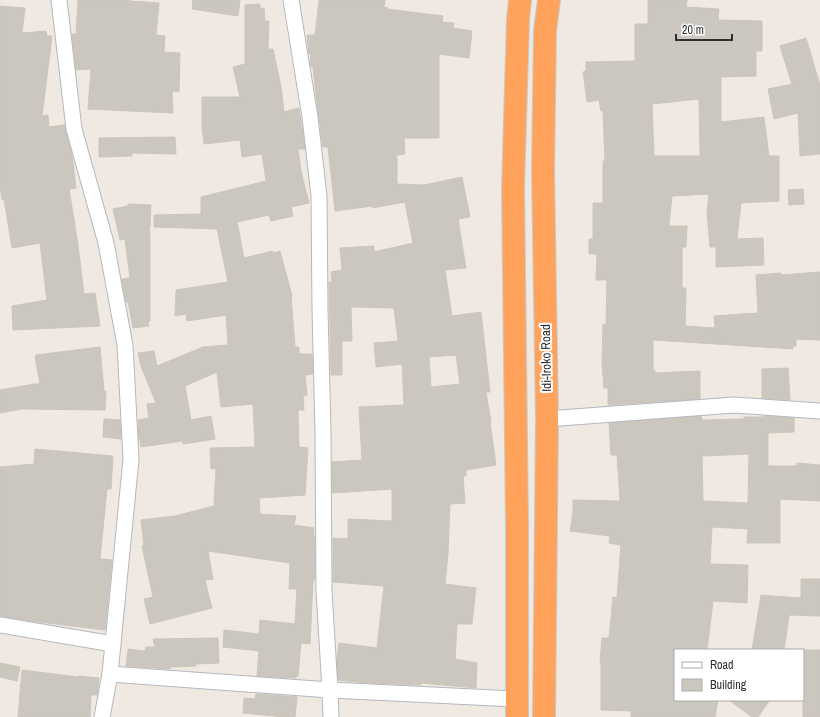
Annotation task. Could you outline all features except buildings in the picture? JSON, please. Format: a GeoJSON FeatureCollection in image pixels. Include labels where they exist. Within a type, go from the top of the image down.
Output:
{"type":"FeatureCollection","features":[{"type":"Feature","properties":{"kind":"highway"},"geometry":{"type":"LineString","coordinates":[[517,708],[517,524],[513,188],[520,0]]}},
{"type":"Feature","properties":{"kind":"highway","name":"Idi-Iroko Road"},"geometry":{"type":"LineString","coordinates":[[544,717],[547,419],[543,170],[545,30],[549,0]]}},
{"type":"Feature","properties":{"kind":"street"},"geometry":{"type":"LineString","coordinates":[[59,0],[74,128],[106,243],[125,345],[131,459],[110,674],[102,717]]}},
{"type":"Feature","properties":{"kind":"street"},"geometry":{"type":"LineString","coordinates":[[291,0],[310,117],[319,196],[324,591],[331,717]]}},
{"type":"Feature","properties":{"kind":"street"},"geometry":{"type":"LineString","coordinates":[[547,419],[734,405],[820,411]]}},
{"type":"Feature","properties":{"kind":"street"},"geometry":{"type":"LineString","coordinates":[[0,625],[113,644]]}},
{"type":"Feature","properties":{"kind":"street"},"geometry":{"type":"LineString","coordinates":[[110,674],[330,690],[517,708]]}}]}
